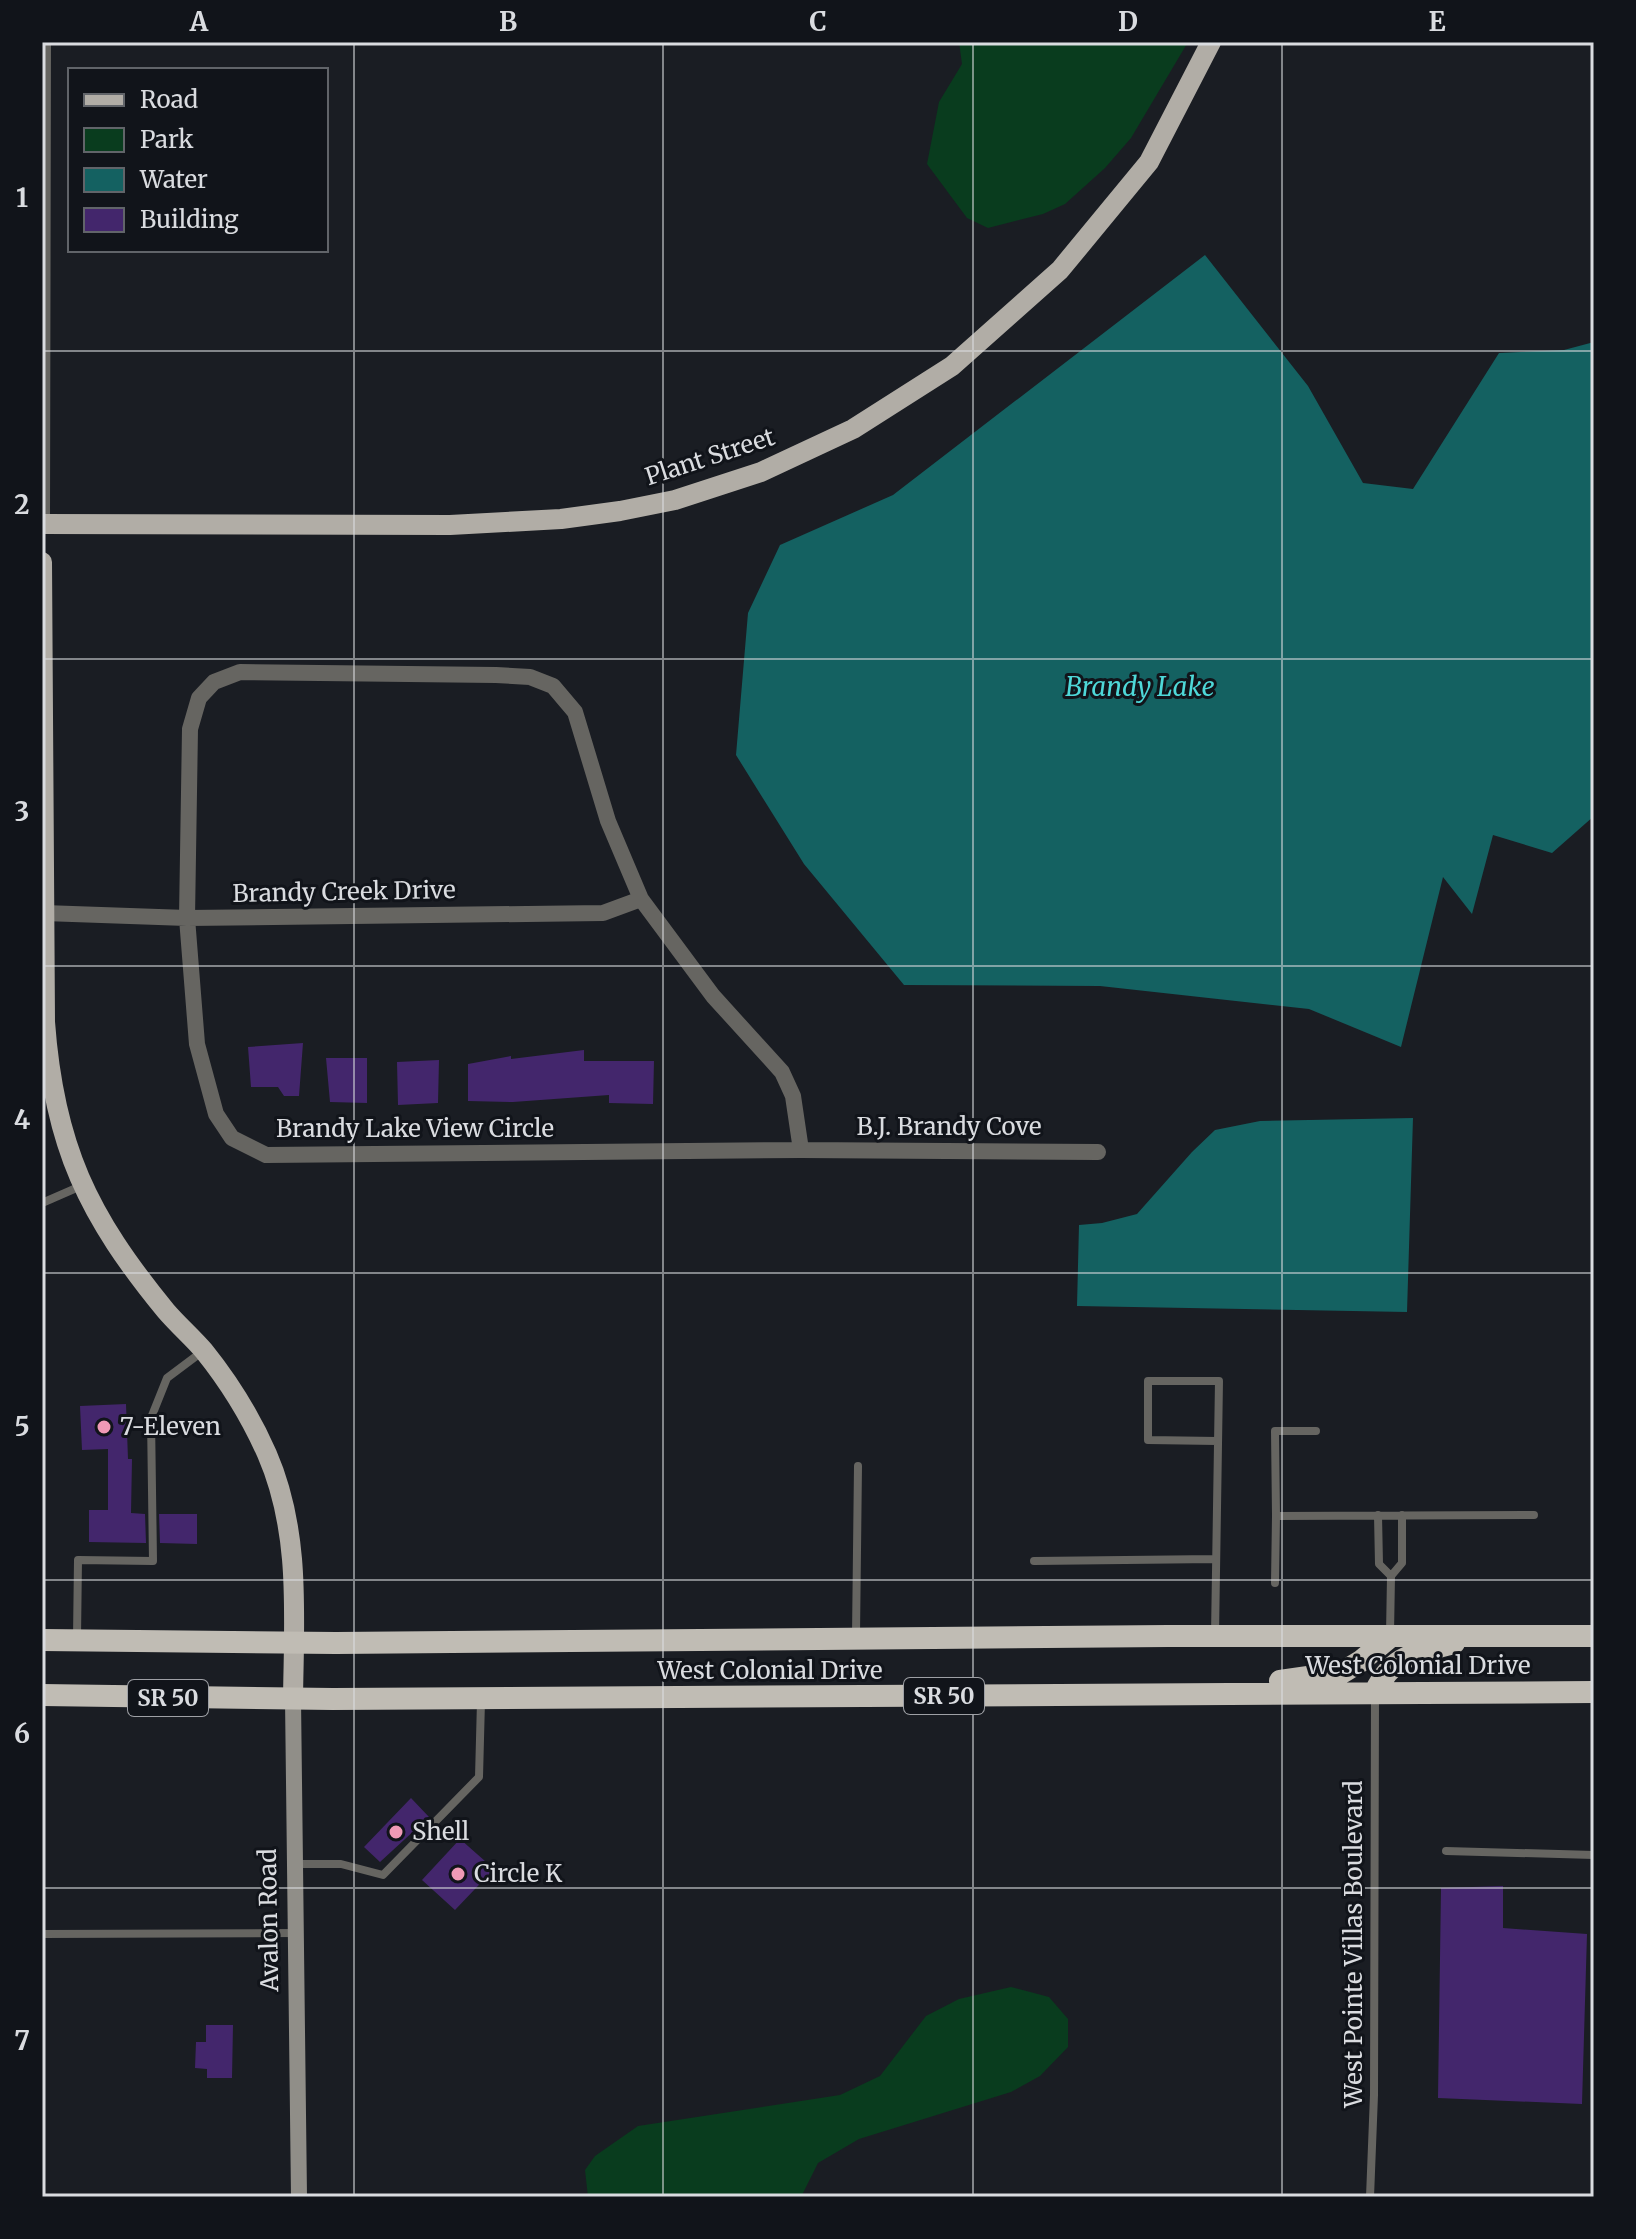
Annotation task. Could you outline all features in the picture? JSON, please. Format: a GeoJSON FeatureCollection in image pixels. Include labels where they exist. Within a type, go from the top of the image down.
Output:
{"type":"FeatureCollection","features":[{"type":"Feature","properties":{"kind":"highway"},"geometry":{"type":"LineString","coordinates":[[1375,1692],[1385,1671],[1403,1658],[1478,1636]]}},
{"type":"Feature","properties":{"kind":"highway","name":"West Colonial Drive"},"geometry":{"type":"LineString","coordinates":[[42,1640],[294,1642],[1594,1636]]}},
{"type":"Feature","properties":{"kind":"highway"},"geometry":{"type":"LineString","coordinates":[[1196,1693],[1343,1672],[1390,1637]]}},
{"type":"Feature","properties":{"kind":"highway","name":"West Colonial Drive"},"geometry":{"type":"LineString","coordinates":[[42,1695],[293,1699],[1594,1692]]}},
{"type":"Feature","properties":{"kind":"main road","name":"Plant Street"},"geometry":{"type":"LineString","coordinates":[[42,523],[450,525],[561,519],[675,500],[761,472],[853,429],[952,366],[1060,270],[1149,162],[1211,42]]}},
{"type":"Feature","properties":{"kind":"main road","name":"Avalon Road"},"geometry":{"type":"LineString","coordinates":[[42,562],[45,1022],[49,1072],[57,1115],[81,1186],[129,1266],[203,1351],[232,1390],[253,1426],[280,1491],[293,1552],[299,2197]]}},
{"type":"Feature","properties":{"kind":"street"},"geometry":{"type":"LineString","coordinates":[[42,523],[43,42]]}},
{"type":"Feature","properties":{"kind":"street","name":"Brandy Lake View Circle"},"geometry":{"type":"LineString","coordinates":[[240,672],[530,677],[553,686],[575,712],[608,821],[641,899],[713,996],[782,1072],[793,1096],[801,1150],[266,1155],[232,1138],[216,1114],[197,1044],[187,918],[190,729],[199,698],[214,682],[240,672]]}},
{"type":"Feature","properties":{"kind":"street","name":"Brandy Creek Drive"},"geometry":{"type":"LineString","coordinates":[[44,913],[187,918],[603,913],[641,899]]}},
{"type":"Feature","properties":{"kind":"street","name":"B.J. Brandy Cove"},"geometry":{"type":"LineString","coordinates":[[801,1150],[1098,1152]]}},
{"type":"Feature","properties":{"kind":"lane"},"geometry":{"type":"LineString","coordinates":[[42,1203],[81,1186]]}},
{"type":"Feature","properties":{"kind":"lane"},"geometry":{"type":"LineString","coordinates":[[77,1640],[78,1560],[153,1561],[151,1418],[167,1378],[203,1351]]}},
{"type":"Feature","properties":{"kind":"lane"},"geometry":{"type":"LineString","coordinates":[[1215,1636],[1219,1381],[1148,1381],[1148,1440],[1217,1441]]}},
{"type":"Feature","properties":{"kind":"lane"},"geometry":{"type":"LineString","coordinates":[[1275,1583],[1275,1431],[1316,1431]]}},
{"type":"Feature","properties":{"kind":"lane"},"geometry":{"type":"LineString","coordinates":[[856,1640],[858,1466]]}},
{"type":"Feature","properties":{"kind":"lane"},"geometry":{"type":"LineString","coordinates":[[1378,1515],[1379,1564],[1391,1576]]}},
{"type":"Feature","properties":{"kind":"lane"},"geometry":{"type":"LineString","coordinates":[[1390,1637],[1391,1576],[1402,1563],[1402,1515]]}},
{"type":"Feature","properties":{"kind":"lane"},"geometry":{"type":"LineString","coordinates":[[1276,1516],[1534,1515]]}},
{"type":"Feature","properties":{"kind":"lane"},"geometry":{"type":"LineString","coordinates":[[1034,1561],[1215,1559]]}},
{"type":"Feature","properties":{"kind":"lane","name":"West Pointe Villas Boulevard"},"geometry":{"type":"LineString","coordinates":[[1370,2197],[1374,2095],[1375,1692]]}},
{"type":"Feature","properties":{"kind":"lane"},"geometry":{"type":"LineString","coordinates":[[294,1864],[341,1864],[383,1875],[479,1777],[481,1698]]}},
{"type":"Feature","properties":{"kind":"lane"},"geometry":{"type":"LineString","coordinates":[[1446,1851],[1594,1855]]}},
{"type":"Feature","properties":{"kind":"lane"},"geometry":{"type":"LineString","coordinates":[[42,1934],[296,1933]]}},
{"type":"Feature","properties":{"kind":"green space"},"geometry":{"type":"Polygon","coordinates":[[[959,42],[1188,42],[1131,138],[1105,168],[1065,204],[1043,214],[988,228],[967,218],[927,164],[939,102],[962,64],[959,42]]]}},
{"type":"Feature","properties":{"kind":"green space"},"geometry":{"type":"Polygon","coordinates":[[[1011,1987],[1049,1997],[1068,2019],[1068,2047],[1040,2076],[1011,2092],[859,2139],[818,2163],[801,2197],[588,2197],[585,2170],[595,2156],[638,2126],[840,2095],[880,2076],[926,2016],[959,1999],[1011,1987]]]}},
{"type":"Feature","properties":{"kind":"water","name":"Brandy Lake"},"geometry":{"type":"Polygon","coordinates":[[[1205,255],[1308,386],[1363,483],[1413,489],[1499,353],[1564,350],[1594,342],[1594,816],[1552,853],[1493,835],[1472,914],[1443,877],[1401,1047],[1309,1009],[1100,986],[904,985],[804,864],[736,755],[748,613],[780,545],[893,495],[1205,255]]]}},
{"type":"Feature","properties":{"kind":"water"},"geometry":{"type":"Polygon","coordinates":[[[1413,1118],[1407,1312],[1077,1306],[1079,1225],[1137,1214],[1215,1130],[1260,1121],[1413,1118]]]}},
{"type":"Feature","properties":{"kind":"building"},"geometry":{"type":"Polygon","coordinates":[[[303,1043],[299,1096],[284,1096],[278,1087],[251,1087],[248,1047],[303,1043]]]}},
{"type":"Feature","properties":{"kind":"building"},"geometry":{"type":"Polygon","coordinates":[[[584,1050],[584,1061],[654,1061],[653,1104],[609,1103],[609,1095],[513,1102],[468,1101],[468,1064],[511,1056],[511,1059],[584,1050]]]}},
{"type":"Feature","properties":{"kind":"building"},"geometry":{"type":"Polygon","coordinates":[[[326,1058],[367,1058],[367,1103],[330,1102],[326,1058]]]}},
{"type":"Feature","properties":{"kind":"building"},"geometry":{"type":"Polygon","coordinates":[[[439,1060],[438,1103],[398,1105],[397,1062],[439,1060]]]}},
{"type":"Feature","properties":{"kind":"building"},"geometry":{"type":"Polygon","coordinates":[[[126,1404],[128,1459],[132,1459],[131,1513],[145,1514],[146,1543],[89,1542],[89,1510],[108,1510],[108,1449],[82,1450],[80,1406],[126,1404]]]}},
{"type":"Feature","properties":{"kind":"building"},"geometry":{"type":"Polygon","coordinates":[[[159,1514],[197,1514],[197,1544],[160,1543],[159,1514]]]}},
{"type":"Feature","properties":{"kind":"building","name":"Shell"},"geometry":{"type":"Polygon","coordinates":[[[411,1798],[429,1817],[380,1862],[364,1847],[411,1798]]]}},
{"type":"Feature","properties":{"kind":"building","name":"Circle K"},"geometry":{"type":"Polygon","coordinates":[[[460,1839],[494,1869],[455,1910],[422,1880],[460,1839]]]}},
{"type":"Feature","properties":{"kind":"building"},"geometry":{"type":"Polygon","coordinates":[[[1503,1886],[1503,1928],[1587,1934],[1582,2104],[1438,2098],[1441,1888],[1503,1886]]]}},
{"type":"Feature","properties":{"kind":"building"},"geometry":{"type":"Polygon","coordinates":[[[206,2025],[233,2025],[232,2078],[207,2078],[207,2069],[195,2068],[196,2042],[206,2042],[206,2025]]]}},
{"type":"Feature","properties":{"kind":"place","name":"7-Eleven"},"geometry":{"type":"Point","coordinates":[104,1427]}},
{"type":"Feature","properties":{"kind":"place","name":"Shell"},"geometry":{"type":"Point","coordinates":[396,1832]}},
{"type":"Feature","properties":{"kind":"place","name":"Circle K"},"geometry":{"type":"Point","coordinates":[458,1874]}}]}
